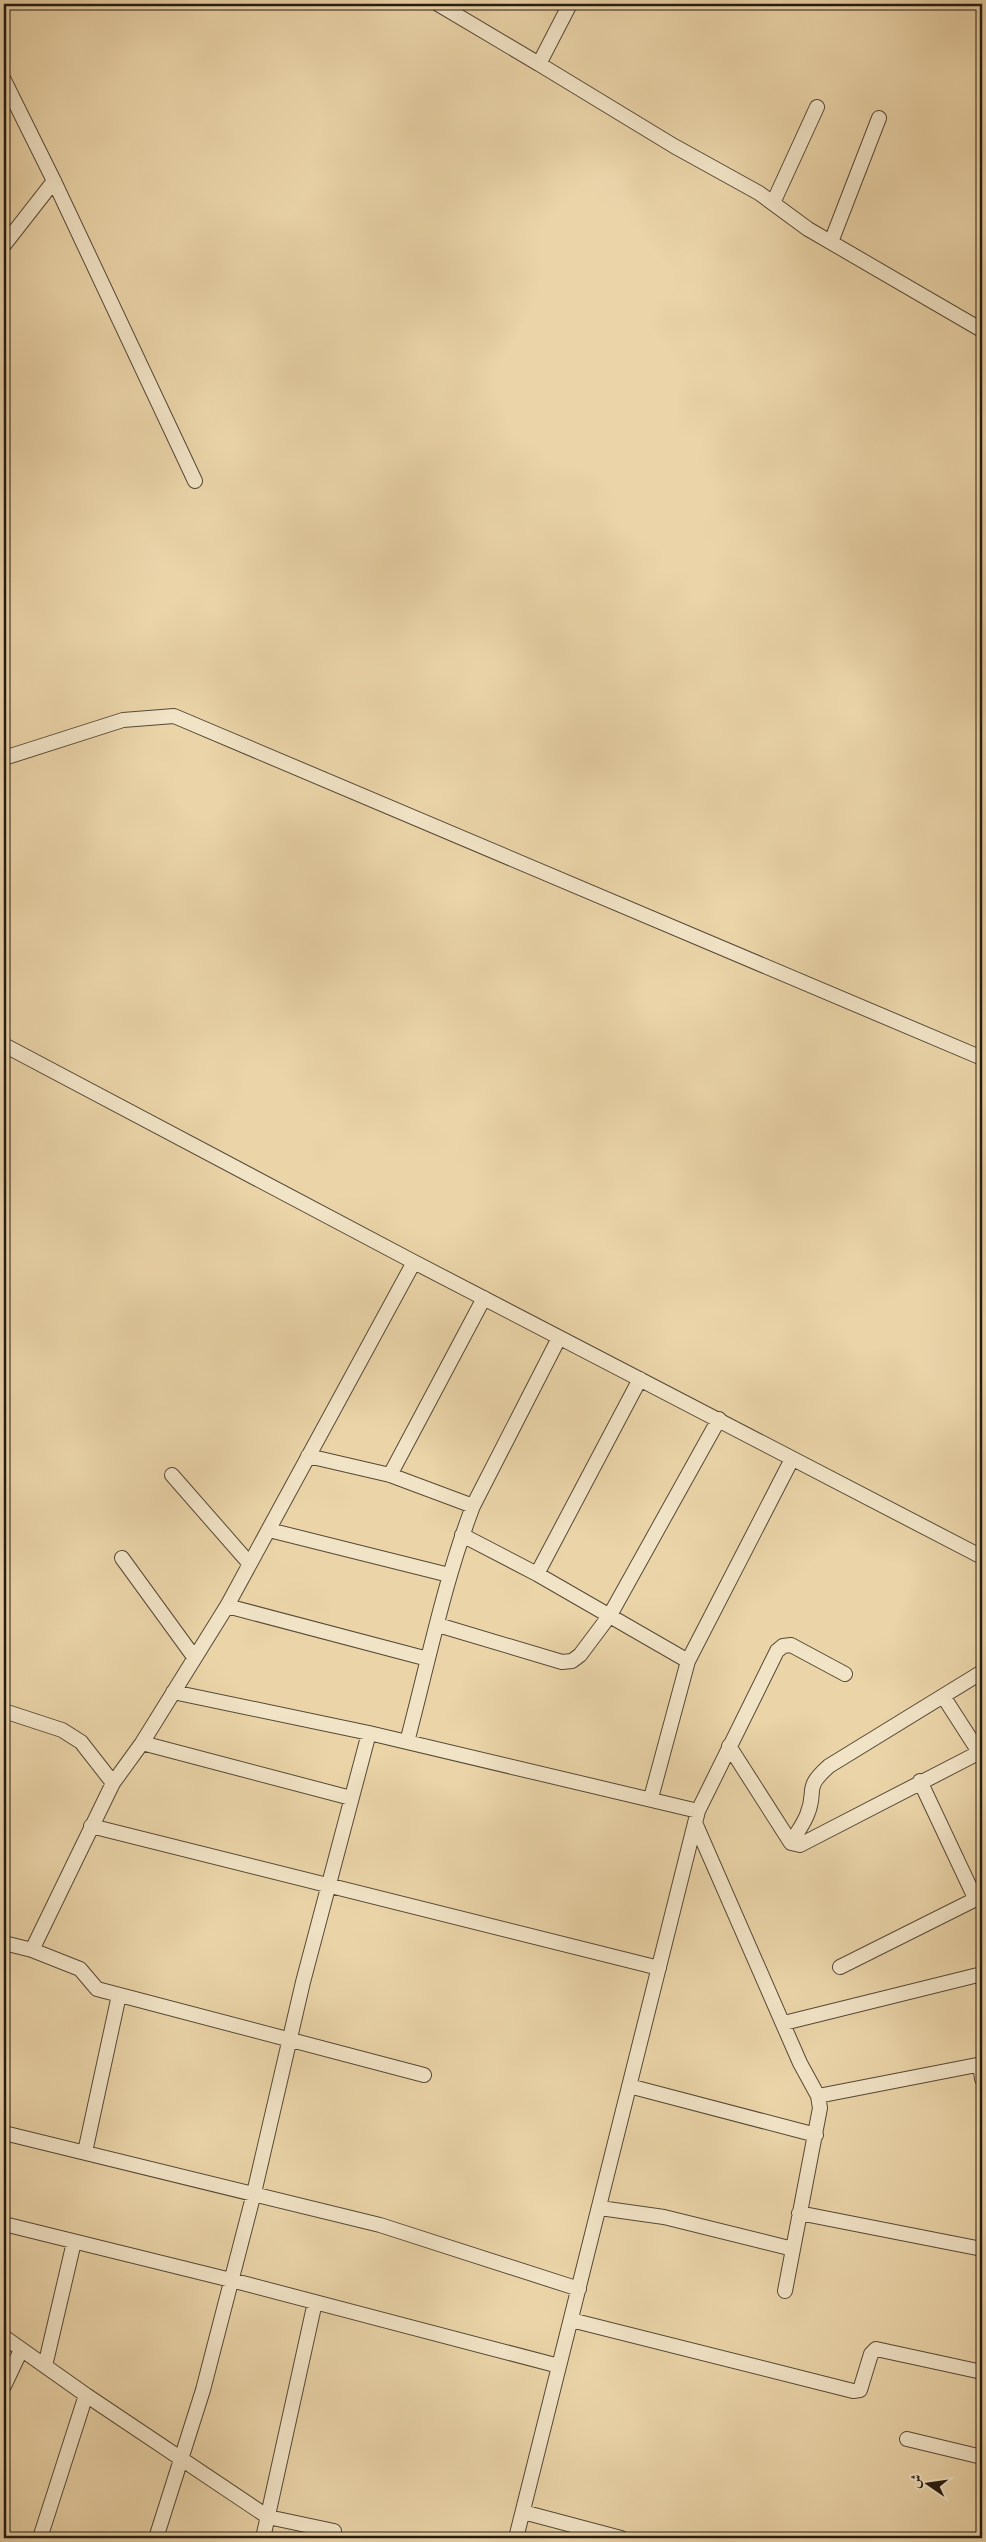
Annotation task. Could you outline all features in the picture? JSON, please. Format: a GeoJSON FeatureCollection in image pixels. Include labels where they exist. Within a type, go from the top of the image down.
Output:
{"type":"FeatureCollection","features":[{"type":"Feature","properties":{"kind":"street"},"geometry":{"type":"LineString","coordinates":[[438,4],[674,146],[759,193],[808,229],[982,328]]}},
{"type":"Feature","properties":{"kind":"street"},"geometry":{"type":"LineString","coordinates":[[538,64],[570,4]]}},
{"type":"Feature","properties":{"kind":"street"},"geometry":{"type":"LineString","coordinates":[[4,80],[54,181],[195,481]]}},
{"type":"Feature","properties":{"kind":"street"},"geometry":{"type":"LineString","coordinates":[[773,203],[817,107]]}},
{"type":"Feature","properties":{"kind":"street"},"geometry":{"type":"LineString","coordinates":[[831,242],[880,118]]}},
{"type":"Feature","properties":{"kind":"street"},"geometry":{"type":"LineString","coordinates":[[4,245],[54,181]]}},
{"type":"Feature","properties":{"kind":"street"},"geometry":{"type":"LineString","coordinates":[[4,758],[123,720],[174,716],[982,1058]]}},
{"type":"Feature","properties":{"kind":"street"},"geometry":{"type":"LineString","coordinates":[[4,1045],[559,1338],[982,1557]]}},
{"type":"Feature","properties":{"kind":"street"},"geometry":{"type":"LineString","coordinates":[[32,1950],[112,1783],[142,1744],[227,1606],[414,1262]]}},
{"type":"Feature","properties":{"kind":"street"},"geometry":{"type":"LineString","coordinates":[[390,1475],[484,1298]]}},
{"type":"Feature","properties":{"kind":"street"},"geometry":{"type":"LineString","coordinates":[[407,1742],[462,1535],[473,1506],[559,1338]]}},
{"type":"Feature","properties":{"kind":"street"},"geometry":{"type":"LineString","coordinates":[[537,1574],[640,1379]]}},
{"type":"Feature","properties":{"kind":"street"},"geometry":{"type":"LineString","coordinates":[[438,1625],[562,1662],[572,1661],[580,1655],[610,1615],[718,1419]]}},
{"type":"Feature","properties":{"kind":"street"},"geometry":{"type":"LineString","coordinates":[[308,1456],[390,1475],[473,1506]]}},
{"type":"Feature","properties":{"kind":"street"},"geometry":{"type":"LineString","coordinates":[[651,1798],[688,1660],[792,1459]]}},
{"type":"Feature","properties":{"kind":"street"},"geometry":{"type":"LineString","coordinates":[[172,1475],[249,1563]]}},
{"type":"Feature","properties":{"kind":"street"},"geometry":{"type":"LineString","coordinates":[[269,1530],[450,1575]]}},
{"type":"Feature","properties":{"kind":"street"},"geometry":{"type":"LineString","coordinates":[[462,1535],[537,1574],[688,1660]]}},
{"type":"Feature","properties":{"kind":"street"},"geometry":{"type":"LineString","coordinates":[[122,1558],[194,1657]]}},
{"type":"Feature","properties":{"kind":"street"},"geometry":{"type":"LineString","coordinates":[[227,1606],[428,1659]]}},
{"type":"Feature","properties":{"kind":"street"},"geometry":{"type":"LineString","coordinates":[[516,2538],[698,1811],[729,1746],[778,1651],[783,1646],[791,1645],[845,1674]]}},
{"type":"Feature","properties":{"kind":"street"},"geometry":{"type":"LineString","coordinates":[[791,1843],[807,1816],[811,1802],[811,1789],[816,1778],[829,1766],[982,1672]]}},
{"type":"Feature","properties":{"kind":"street"},"geometry":{"type":"LineString","coordinates":[[173,1692],[369,1733],[651,1798],[698,1811]]}},
{"type":"Feature","properties":{"kind":"street"},"geometry":{"type":"LineString","coordinates":[[729,1746],[791,1843],[800,1845],[981,1751],[943,1696]]}},
{"type":"Feature","properties":{"kind":"street"},"geometry":{"type":"LineString","coordinates":[[4,1711],[62,1730],[81,1742],[112,1783]]}},
{"type":"Feature","properties":{"kind":"street"},"geometry":{"type":"LineString","coordinates":[[156,2538],[182,2459],[232,2280],[327,1886],[369,1733]]}},
{"type":"Feature","properties":{"kind":"street"},"geometry":{"type":"LineString","coordinates":[[142,1744],[351,1798]]}},
{"type":"Feature","properties":{"kind":"street"},"geometry":{"type":"LineString","coordinates":[[840,1967],[979,1898],[920,1781]]}},
{"type":"Feature","properties":{"kind":"street"},"geometry":{"type":"LineString","coordinates":[[696,1825],[784,2022],[800,2063],[818,2096],[820,2108],[816,2135],[785,2291]]}},
{"type":"Feature","properties":{"kind":"street"},"geometry":{"type":"LineString","coordinates":[[91,1826],[659,1968]]}},
{"type":"Feature","properties":{"kind":"street"},"geometry":{"type":"LineString","coordinates":[[4,1943],[32,1950],[80,1969],[97,1989],[424,2075]]}},
{"type":"Feature","properties":{"kind":"street"},"geometry":{"type":"LineString","coordinates":[[784,2022],[982,1974]]}},
{"type":"Feature","properties":{"kind":"street"},"geometry":{"type":"LineString","coordinates":[[84,2152],[119,1995]]}},
{"type":"Feature","properties":{"kind":"street"},"geometry":{"type":"LineString","coordinates":[[818,2096],[981,2064],[982,2079]]}},
{"type":"Feature","properties":{"kind":"street"},"geometry":{"type":"LineString","coordinates":[[630,2086],[816,2135]]}},
{"type":"Feature","properties":{"kind":"street"},"geometry":{"type":"LineString","coordinates":[[4,2133],[380,2225],[578,2289]]}},
{"type":"Feature","properties":{"kind":"street"},"geometry":{"type":"LineString","coordinates":[[600,2208],[664,2217],[792,2249]]}},
{"type":"Feature","properties":{"kind":"street"},"geometry":{"type":"LineString","coordinates":[[799,2213],[982,2249]]}},
{"type":"Feature","properties":{"kind":"street"},"geometry":{"type":"LineString","coordinates":[[4,2224],[232,2280],[559,2366]]}},
{"type":"Feature","properties":{"kind":"street"},"geometry":{"type":"LineString","coordinates":[[45,2366],[74,2242]]}},
{"type":"Feature","properties":{"kind":"street"},"geometry":{"type":"LineString","coordinates":[[263,2538],[315,2302]]}},
{"type":"Feature","properties":{"kind":"street"},"geometry":{"type":"LineString","coordinates":[[571,2320],[853,2391],[860,2390],[871,2354],[876,2349],[982,2372]]}},
{"type":"Feature","properties":{"kind":"street"},"geometry":{"type":"LineString","coordinates":[[4,2337],[86,2395],[268,2517],[334,2531]]}},
{"type":"Feature","properties":{"kind":"street"},"geometry":{"type":"LineString","coordinates":[[4,2386],[21,2350]]}},
{"type":"Feature","properties":{"kind":"street"},"geometry":{"type":"LineString","coordinates":[[40,2538],[86,2395]]}},
{"type":"Feature","properties":{"kind":"street"},"geometry":{"type":"LineString","coordinates":[[907,2439],[982,2457]]}},
{"type":"Feature","properties":{"kind":"street"},"geometry":{"type":"LineString","coordinates":[[523,2512],[621,2538]]}}]}
